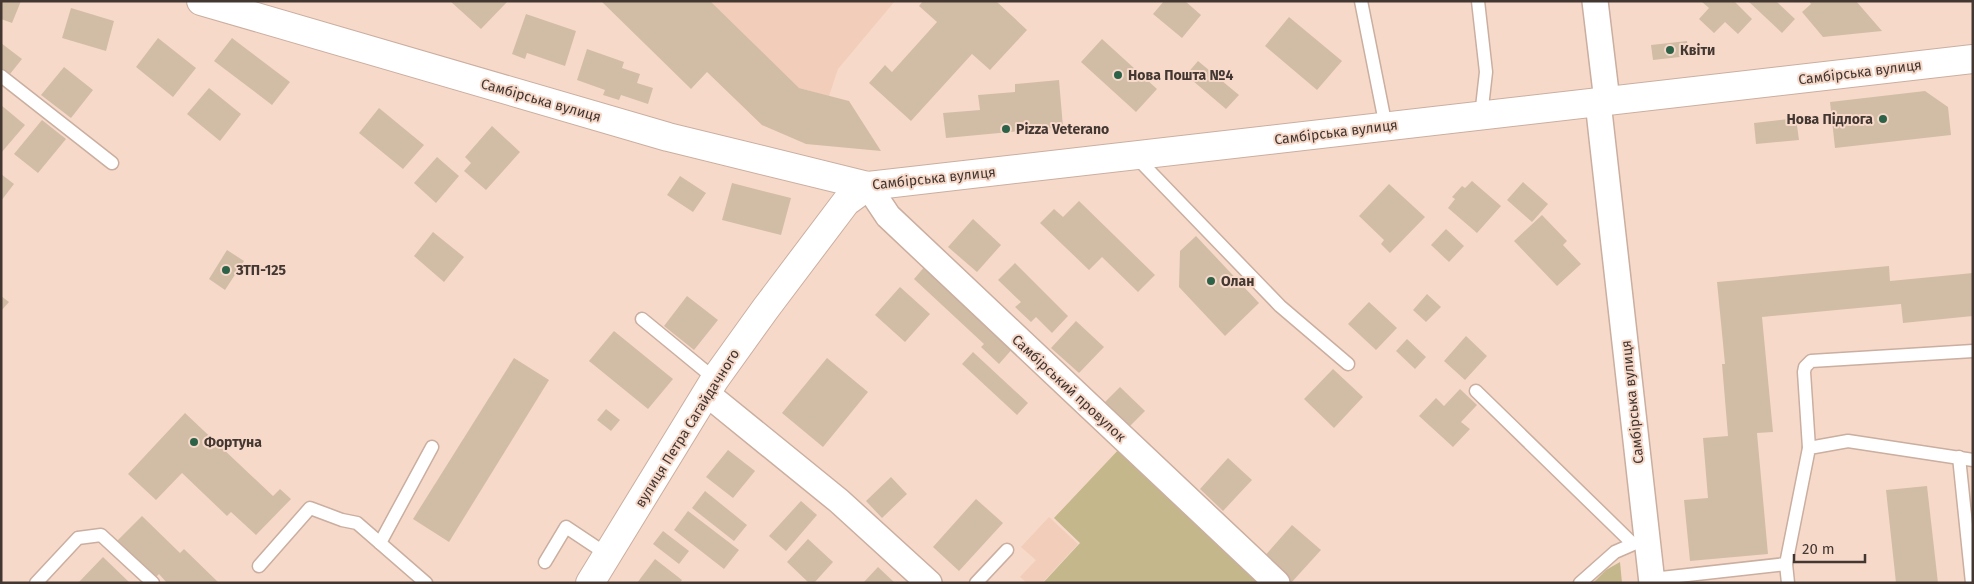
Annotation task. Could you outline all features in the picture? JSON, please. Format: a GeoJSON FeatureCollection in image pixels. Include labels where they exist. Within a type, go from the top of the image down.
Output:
{"type":"FeatureCollection","features":[{"type":"Feature","properties":{"kind":"main road","name":"Самбірська вулиця"},"geometry":{"type":"LineString","coordinates":[[201,1],[668,137],[868,186],[1973,59]]}},
{"type":"Feature","properties":{"kind":"main road","name":"вулиця Петра Сагайдачного"},"geometry":{"type":"LineString","coordinates":[[590,583],[710,386],[846,202],[868,186]]}},
{"type":"Feature","properties":{"kind":"street"},"geometry":{"type":"LineString","coordinates":[[1595,1],[1602,102]]}},
{"type":"Feature","properties":{"kind":"street","name":"Самбірська вулиця"},"geometry":{"type":"LineString","coordinates":[[1602,102],[1640,541],[1652,581]]}},
{"type":"Feature","properties":{"kind":"street","name":"Самбірський провулок"},"geometry":{"type":"LineString","coordinates":[[868,186],[888,216],[909,237],[1277,583]]}},
{"type":"Feature","properties":{"kind":"street"},"geometry":{"type":"LineString","coordinates":[[710,386],[929,583]]}},
{"type":"Feature","properties":{"kind":"lane"},"geometry":{"type":"LineString","coordinates":[[1361,1],[1386,126]]}},
{"type":"Feature","properties":{"kind":"lane"},"geometry":{"type":"LineString","coordinates":[[1478,1],[1486,72],[1481,116]]}},
{"type":"Feature","properties":{"kind":"lane"},"geometry":{"type":"LineString","coordinates":[[1,76],[112,163]]}},
{"type":"Feature","properties":{"kind":"lane"},"geometry":{"type":"LineString","coordinates":[[1135,156],[1280,306],[1348,364]]}},
{"type":"Feature","properties":{"kind":"lane"},"geometry":{"type":"LineString","coordinates":[[642,319],[710,386]]}},
{"type":"Feature","properties":{"kind":"lane"},"geometry":{"type":"LineString","coordinates":[[1788,583],[1786,564],[1809,448],[1805,367],[1811,361],[1973,351]]}},
{"type":"Feature","properties":{"kind":"lane"},"geometry":{"type":"LineString","coordinates":[[1476,391],[1640,541],[1608,558],[1580,583]]}},
{"type":"Feature","properties":{"kind":"lane"},"geometry":{"type":"LineString","coordinates":[[1809,448],[1848,441],[1973,460]]}},
{"type":"Feature","properties":{"kind":"lane"},"geometry":{"type":"LineString","coordinates":[[380,542],[432,447]]}},
{"type":"Feature","properties":{"kind":"lane"},"geometry":{"type":"LineString","coordinates":[[1959,457],[1972,583]]}},
{"type":"Feature","properties":{"kind":"lane"},"geometry":{"type":"LineString","coordinates":[[259,566],[310,508],[342,520],[357,523],[426,583]]}},
{"type":"Feature","properties":{"kind":"lane"},"geometry":{"type":"LineString","coordinates":[[545,562],[566,527],[608,555]]}},
{"type":"Feature","properties":{"kind":"lane"},"geometry":{"type":"LineString","coordinates":[[36,583],[78,538],[100,535],[153,583]]}},
{"type":"Feature","properties":{"kind":"lane"},"geometry":{"type":"LineString","coordinates":[[976,583],[1007,550]]}},
{"type":"Feature","properties":{"kind":"lane"},"geometry":{"type":"LineString","coordinates":[[1652,581],[1786,564]]}},
{"type":"Feature","properties":{"kind":"shaded area"},"geometry":{"type":"Polygon","coordinates":[[[635,1],[895,1],[838,69],[829,96],[799,88],[763,126],[635,1]]]}},
{"type":"Feature","properties":{"kind":"shaded area"},"geometry":{"type":"Polygon","coordinates":[[[1122,446],[1267,583],[1043,583],[1080,543],[1054,518],[1122,446]]]}},
{"type":"Feature","properties":{"kind":"shaded area"},"geometry":{"type":"Polygon","coordinates":[[[1049,517],[1078,544],[1042,583],[1027,583],[1020,577],[1036,560],[1021,547],[1049,517]]]}},
{"type":"Feature","properties":{"kind":"shaded area"},"geometry":{"type":"Polygon","coordinates":[[[1620,562],[1622,583],[1593,583],[1606,570],[1620,562]]]}},
{"type":"Feature","properties":{"kind":"building"},"geometry":{"type":"Polygon","coordinates":[[[1,1],[21,1],[12,23],[1,19],[1,1]]]}},
{"type":"Feature","properties":{"kind":"building"},"geometry":{"type":"Polygon","coordinates":[[[450,1],[508,1],[481,29],[450,1]]]}},
{"type":"Feature","properties":{"kind":"building"},"geometry":{"type":"Polygon","coordinates":[[[601,1],[710,1],[799,88],[849,101],[881,151],[806,144],[762,125],[707,72],[691,89],[601,1]]]}},
{"type":"Feature","properties":{"kind":"building"},"geometry":{"type":"Polygon","coordinates":[[[923,1],[996,1],[1027,30],[990,70],[972,54],[911,121],[869,83],[885,65],[892,72],[937,22],[919,6],[923,1]]]}},
{"type":"Feature","properties":{"kind":"building"},"geometry":{"type":"Polygon","coordinates":[[[1164,1],[1185,1],[1201,15],[1182,38],[1153,14],[1164,1]]]}},
{"type":"Feature","properties":{"kind":"building"},"geometry":{"type":"Polygon","coordinates":[[[1701,1],[1734,1],[1752,19],[1738,34],[1725,22],[1714,33],[1699,19],[1709,8],[1701,1]]]}},
{"type":"Feature","properties":{"kind":"building"},"geometry":{"type":"Polygon","coordinates":[[[1748,1],[1776,1],[1795,19],[1782,33],[1748,1]]]}},
{"type":"Feature","properties":{"kind":"building"},"geometry":{"type":"Polygon","coordinates":[[[1809,1],[1856,1],[1882,31],[1823,37],[1802,12],[1811,4],[1809,1]]]}},
{"type":"Feature","properties":{"kind":"building"},"geometry":{"type":"Polygon","coordinates":[[[71,8],[114,21],[106,51],[62,38],[71,8]]]}},
{"type":"Feature","properties":{"kind":"building"},"geometry":{"type":"Polygon","coordinates":[[[526,14],[576,31],[565,66],[527,53],[525,59],[512,54],[526,14]]]}},
{"type":"Feature","properties":{"kind":"building"},"geometry":{"type":"Polygon","coordinates":[[[1289,17],[1342,61],[1317,90],[1265,46],[1289,17]]]}},
{"type":"Feature","properties":{"kind":"building"},"geometry":{"type":"Polygon","coordinates":[[[158,38],[196,68],[173,97],[136,67],[158,38]]]}},
{"type":"Feature","properties":{"kind":"building"},"geometry":{"type":"Polygon","coordinates":[[[232,38],[290,82],[272,105],[214,61],[232,38]]]}},
{"type":"Feature","properties":{"kind":"building"},"geometry":{"type":"Polygon","coordinates":[[[1102,39],[1157,89],[1136,112],[1081,62],[1102,39]]]}},
{"type":"Feature","properties":{"kind":"building"},"geometry":{"type":"Polygon","coordinates":[[[1687,41],[1689,56],[1653,60],[1651,45],[1687,41]]]}},
{"type":"Feature","properties":{"kind":"building"},"geometry":{"type":"Polygon","coordinates":[[[1,43],[22,59],[10,74],[1,68],[1,43]]]}},
{"type":"Feature","properties":{"kind":"building"},"geometry":{"type":"Polygon","coordinates":[[[587,49],[624,62],[622,68],[640,74],[637,83],[653,88],[648,104],[621,95],[619,100],[603,95],[605,90],[577,80],[587,49]]]}},
{"type":"Feature","properties":{"kind":"building"},"geometry":{"type":"Polygon","coordinates":[[[1198,61],[1239,95],[1226,109],[1186,75],[1198,61]]]}},
{"type":"Feature","properties":{"kind":"building"},"geometry":{"type":"Polygon","coordinates":[[[64,67],[93,90],[71,118],[41,95],[64,67]]]}},
{"type":"Feature","properties":{"kind":"building"},"geometry":{"type":"Polygon","coordinates":[[[1059,80],[1063,127],[946,138],[943,113],[980,110],[978,95],[1015,92],[1015,84],[1059,80]]]}},
{"type":"Feature","properties":{"kind":"building"},"geometry":{"type":"Polygon","coordinates":[[[209,88],[241,114],[220,141],[187,114],[209,88]]]}},
{"type":"Feature","properties":{"kind":"building"},"geometry":{"type":"Polygon","coordinates":[[[1925,91],[1948,107],[1951,135],[1835,148],[1830,102],[1925,91]]]}},
{"type":"Feature","properties":{"kind":"building"},"geometry":{"type":"Polygon","coordinates":[[[1,105],[25,125],[1,153],[1,105]]]}},
{"type":"Feature","properties":{"kind":"building"},"geometry":{"type":"Polygon","coordinates":[[[379,108],[424,145],[403,169],[359,133],[379,108]]]}},
{"type":"Feature","properties":{"kind":"building"},"geometry":{"type":"Polygon","coordinates":[[[1796,118],[1799,140],[1756,144],[1754,123],[1796,118]]]}},
{"type":"Feature","properties":{"kind":"building"},"geometry":{"type":"Polygon","coordinates":[[[42,120],[66,139],[38,173],[14,154],[42,120]]]}},
{"type":"Feature","properties":{"kind":"building"},"geometry":{"type":"Polygon","coordinates":[[[492,126],[520,152],[486,190],[464,171],[471,163],[465,157],[492,126]]]}},
{"type":"Feature","properties":{"kind":"building"},"geometry":{"type":"Polygon","coordinates":[[[437,157],[459,176],[436,203],[414,183],[437,157]]]}},
{"type":"Feature","properties":{"kind":"building"},"geometry":{"type":"Polygon","coordinates":[[[1,174],[14,184],[1,201],[1,174]]]}},
{"type":"Feature","properties":{"kind":"building"},"geometry":{"type":"Polygon","coordinates":[[[680,176],[706,193],[693,212],[667,195],[680,176]]]}},
{"type":"Feature","properties":{"kind":"building"},"geometry":{"type":"Polygon","coordinates":[[[1472,181],[1501,206],[1477,233],[1448,208],[1455,199],[1452,197],[1462,186],[1465,188],[1472,181]]]}},
{"type":"Feature","properties":{"kind":"building"},"geometry":{"type":"Polygon","coordinates":[[[1523,182],[1548,204],[1532,222],[1507,200],[1523,182]]]}},
{"type":"Feature","properties":{"kind":"building"},"geometry":{"type":"Polygon","coordinates":[[[732,183],[791,198],[781,235],[722,220],[732,183]]]}},
{"type":"Feature","properties":{"kind":"building"},"geometry":{"type":"Polygon","coordinates":[[[1389,184],[1425,217],[1390,253],[1381,244],[1384,240],[1359,216],[1389,184]]]}},
{"type":"Feature","properties":{"kind":"building"},"geometry":{"type":"Polygon","coordinates":[[[1079,201],[1155,275],[1138,292],[1102,257],[1089,270],[1040,223],[1054,209],[1063,217],[1079,201]]]}},
{"type":"Feature","properties":{"kind":"building"},"geometry":{"type":"Polygon","coordinates":[[[1542,215],[1567,241],[1563,245],[1581,264],[1557,286],[1514,241],[1542,215]]]}},
{"type":"Feature","properties":{"kind":"building"},"geometry":{"type":"Polygon","coordinates":[[[973,219],[1001,245],[977,272],[948,247],[973,219]]]}},
{"type":"Feature","properties":{"kind":"building"},"geometry":{"type":"Polygon","coordinates":[[[1446,229],[1464,246],[1449,262],[1431,245],[1446,229]]]}},
{"type":"Feature","properties":{"kind":"building"},"geometry":{"type":"Polygon","coordinates":[[[433,232],[464,257],[444,282],[414,256],[433,232]]]}},
{"type":"Feature","properties":{"kind":"building"},"geometry":{"type":"Polygon","coordinates":[[[1196,236],[1259,303],[1225,336],[1179,287],[1180,251],[1196,236]]]}},
{"type":"Feature","properties":{"kind":"building","name":"ЗТП-125"},"geometry":{"type":"Polygon","coordinates":[[[227,250],[244,261],[225,290],[209,279],[227,250]]]}},
{"type":"Feature","properties":{"kind":"building"},"geometry":{"type":"Polygon","coordinates":[[[1015,263],[1068,316],[1052,333],[1036,317],[1031,322],[1015,307],[1021,302],[998,280],[1015,263]]]}},
{"type":"Feature","properties":{"kind":"building"},"geometry":{"type":"Polygon","coordinates":[[[926,265],[1014,347],[999,364],[981,347],[984,344],[914,279],[926,265]]]}},
{"type":"Feature","properties":{"kind":"building"},"geometry":{"type":"Polygon","coordinates":[[[1889,266],[1890,281],[1973,273],[1973,316],[1903,323],[1901,304],[1762,317],[1773,432],[1757,433],[1768,554],[1690,561],[1684,500],[1708,498],[1703,438],[1728,436],[1722,364],[1725,364],[1717,282],[1889,266]]]}},
{"type":"Feature","properties":{"kind":"building"},"geometry":{"type":"Polygon","coordinates":[[[900,287],[930,314],[905,342],[875,315],[900,287]]]}},
{"type":"Feature","properties":{"kind":"building"},"geometry":{"type":"Polygon","coordinates":[[[1427,294],[1441,307],[1426,322],[1413,310],[1427,294]]]}},
{"type":"Feature","properties":{"kind":"building"},"geometry":{"type":"Polygon","coordinates":[[[1,296],[9,302],[1,311],[1,296]]]}},
{"type":"Feature","properties":{"kind":"building"},"geometry":{"type":"Polygon","coordinates":[[[687,296],[718,320],[694,350],[664,326],[687,296]]]}},
{"type":"Feature","properties":{"kind":"building"},"geometry":{"type":"Polygon","coordinates":[[[1369,302],[1397,328],[1376,350],[1348,324],[1369,302]]]}},
{"type":"Feature","properties":{"kind":"building"},"geometry":{"type":"Polygon","coordinates":[[[1076,321],[1104,347],[1079,373],[1051,348],[1076,321]]]}},
{"type":"Feature","properties":{"kind":"building"},"geometry":{"type":"Polygon","coordinates":[[[614,331],[673,379],[648,409],[589,361],[614,331]]]}},
{"type":"Feature","properties":{"kind":"building"},"geometry":{"type":"Polygon","coordinates":[[[1466,336],[1487,356],[1465,380],[1444,361],[1466,336]]]}},
{"type":"Feature","properties":{"kind":"building"},"geometry":{"type":"Polygon","coordinates":[[[1407,339],[1426,357],[1415,369],[1396,351],[1407,339]]]}},
{"type":"Feature","properties":{"kind":"building"},"geometry":{"type":"Polygon","coordinates":[[[973,352],[1028,403],[1017,415],[962,364],[973,352]]]}},
{"type":"Feature","properties":{"kind":"building"},"geometry":{"type":"Polygon","coordinates":[[[514,358],[549,380],[449,542],[413,519],[514,358]]]}},
{"type":"Feature","properties":{"kind":"building"},"geometry":{"type":"Polygon","coordinates":[[[827,358],[868,392],[823,447],[782,413],[827,358]]]}},
{"type":"Feature","properties":{"kind":"building"},"geometry":{"type":"Polygon","coordinates":[[[1333,369],[1363,397],[1334,428],[1304,399],[1333,369]]]}},
{"type":"Feature","properties":{"kind":"building"},"geometry":{"type":"Polygon","coordinates":[[[1120,387],[1145,411],[1129,427],[1104,403],[1120,387]]]}},
{"type":"Feature","properties":{"kind":"building"},"geometry":{"type":"Polygon","coordinates":[[[1460,389],[1477,405],[1461,422],[1470,429],[1453,447],[1419,416],[1436,398],[1444,406],[1460,389]]]}},
{"type":"Feature","properties":{"kind":"building"},"geometry":{"type":"Polygon","coordinates":[[[606,409],[620,420],[611,431],[597,420],[606,409]]]}},
{"type":"Feature","properties":{"kind":"building"},"geometry":{"type":"Polygon","coordinates":[[[185,413],[273,496],[280,489],[291,499],[256,535],[231,512],[227,516],[182,473],[156,500],[128,474],[185,413]]]}},
{"type":"Feature","properties":{"kind":"building"},"geometry":{"type":"Polygon","coordinates":[[[728,450],[755,471],[733,498],[706,477],[728,450]]]}},
{"type":"Feature","properties":{"kind":"building"},"geometry":{"type":"Polygon","coordinates":[[[1228,458],[1252,480],[1223,511],[1200,489],[1228,458]]]}},
{"type":"Feature","properties":{"kind":"building"},"geometry":{"type":"Polygon","coordinates":[[[891,477],[907,494],[882,518],[866,501],[891,477]]]}},
{"type":"Feature","properties":{"kind":"building"},"geometry":{"type":"Polygon","coordinates":[[[1927,486],[1938,583],[1896,583],[1886,490],[1927,486]]]}},
{"type":"Feature","properties":{"kind":"building"},"geometry":{"type":"Polygon","coordinates":[[[705,491],[747,525],[734,541],[692,508],[705,491]]]}},
{"type":"Feature","properties":{"kind":"building"},"geometry":{"type":"Polygon","coordinates":[[[976,499],[1003,523],[959,571],[933,547],[976,499]]]}},
{"type":"Feature","properties":{"kind":"building"},"geometry":{"type":"Polygon","coordinates":[[[801,501],[817,515],[786,551],[769,536],[801,501]]]}},
{"type":"Feature","properties":{"kind":"building"},"geometry":{"type":"Polygon","coordinates":[[[688,511],[739,550],[724,569],[674,530],[688,511]]]}},
{"type":"Feature","properties":{"kind":"building"},"geometry":{"type":"Polygon","coordinates":[[[142,516],[180,553],[184,549],[219,583],[167,583],[159,574],[154,579],[116,542],[142,516]]]}},
{"type":"Feature","properties":{"kind":"building"},"geometry":{"type":"Polygon","coordinates":[[[1292,525],[1321,550],[1291,583],[1263,558],[1292,525]]]}},
{"type":"Feature","properties":{"kind":"building"},"geometry":{"type":"Polygon","coordinates":[[[663,531],[689,551],[679,564],[653,544],[663,531]]]}},
{"type":"Feature","properties":{"kind":"building"},"geometry":{"type":"Polygon","coordinates":[[[808,539],[833,562],[814,583],[809,583],[787,562],[808,539]]]}},
{"type":"Feature","properties":{"kind":"building"},"geometry":{"type":"Polygon","coordinates":[[[103,557],[130,583],[78,583],[103,557]]]}},
{"type":"Feature","properties":{"kind":"building"},"geometry":{"type":"Polygon","coordinates":[[[655,559],[682,580],[680,583],[637,583],[655,559]]]}},
{"type":"Feature","properties":{"kind":"building"},"geometry":{"type":"Polygon","coordinates":[[[878,567],[895,583],[863,583],[878,567]]]}},
{"type":"Feature","properties":{"kind":"place","name":"Квіти"},"geometry":{"type":"Point","coordinates":[1670,50]}},
{"type":"Feature","properties":{"kind":"place","name":"Нова Пошта №4"},"geometry":{"type":"Point","coordinates":[1118,75]}},
{"type":"Feature","properties":{"kind":"place","name":"Нова Підлога"},"geometry":{"type":"Point","coordinates":[1883,119]}},
{"type":"Feature","properties":{"kind":"place","name":"Pizza Veterano"},"geometry":{"type":"Point","coordinates":[1006,129]}},
{"type":"Feature","properties":{"kind":"place","name":"ЗТП-125"},"geometry":{"type":"Point","coordinates":[226,270]}},
{"type":"Feature","properties":{"kind":"place","name":"Олан"},"geometry":{"type":"Point","coordinates":[1211,281]}},
{"type":"Feature","properties":{"kind":"place","name":"Фортуна"},"geometry":{"type":"Point","coordinates":[194,442]}}]}
